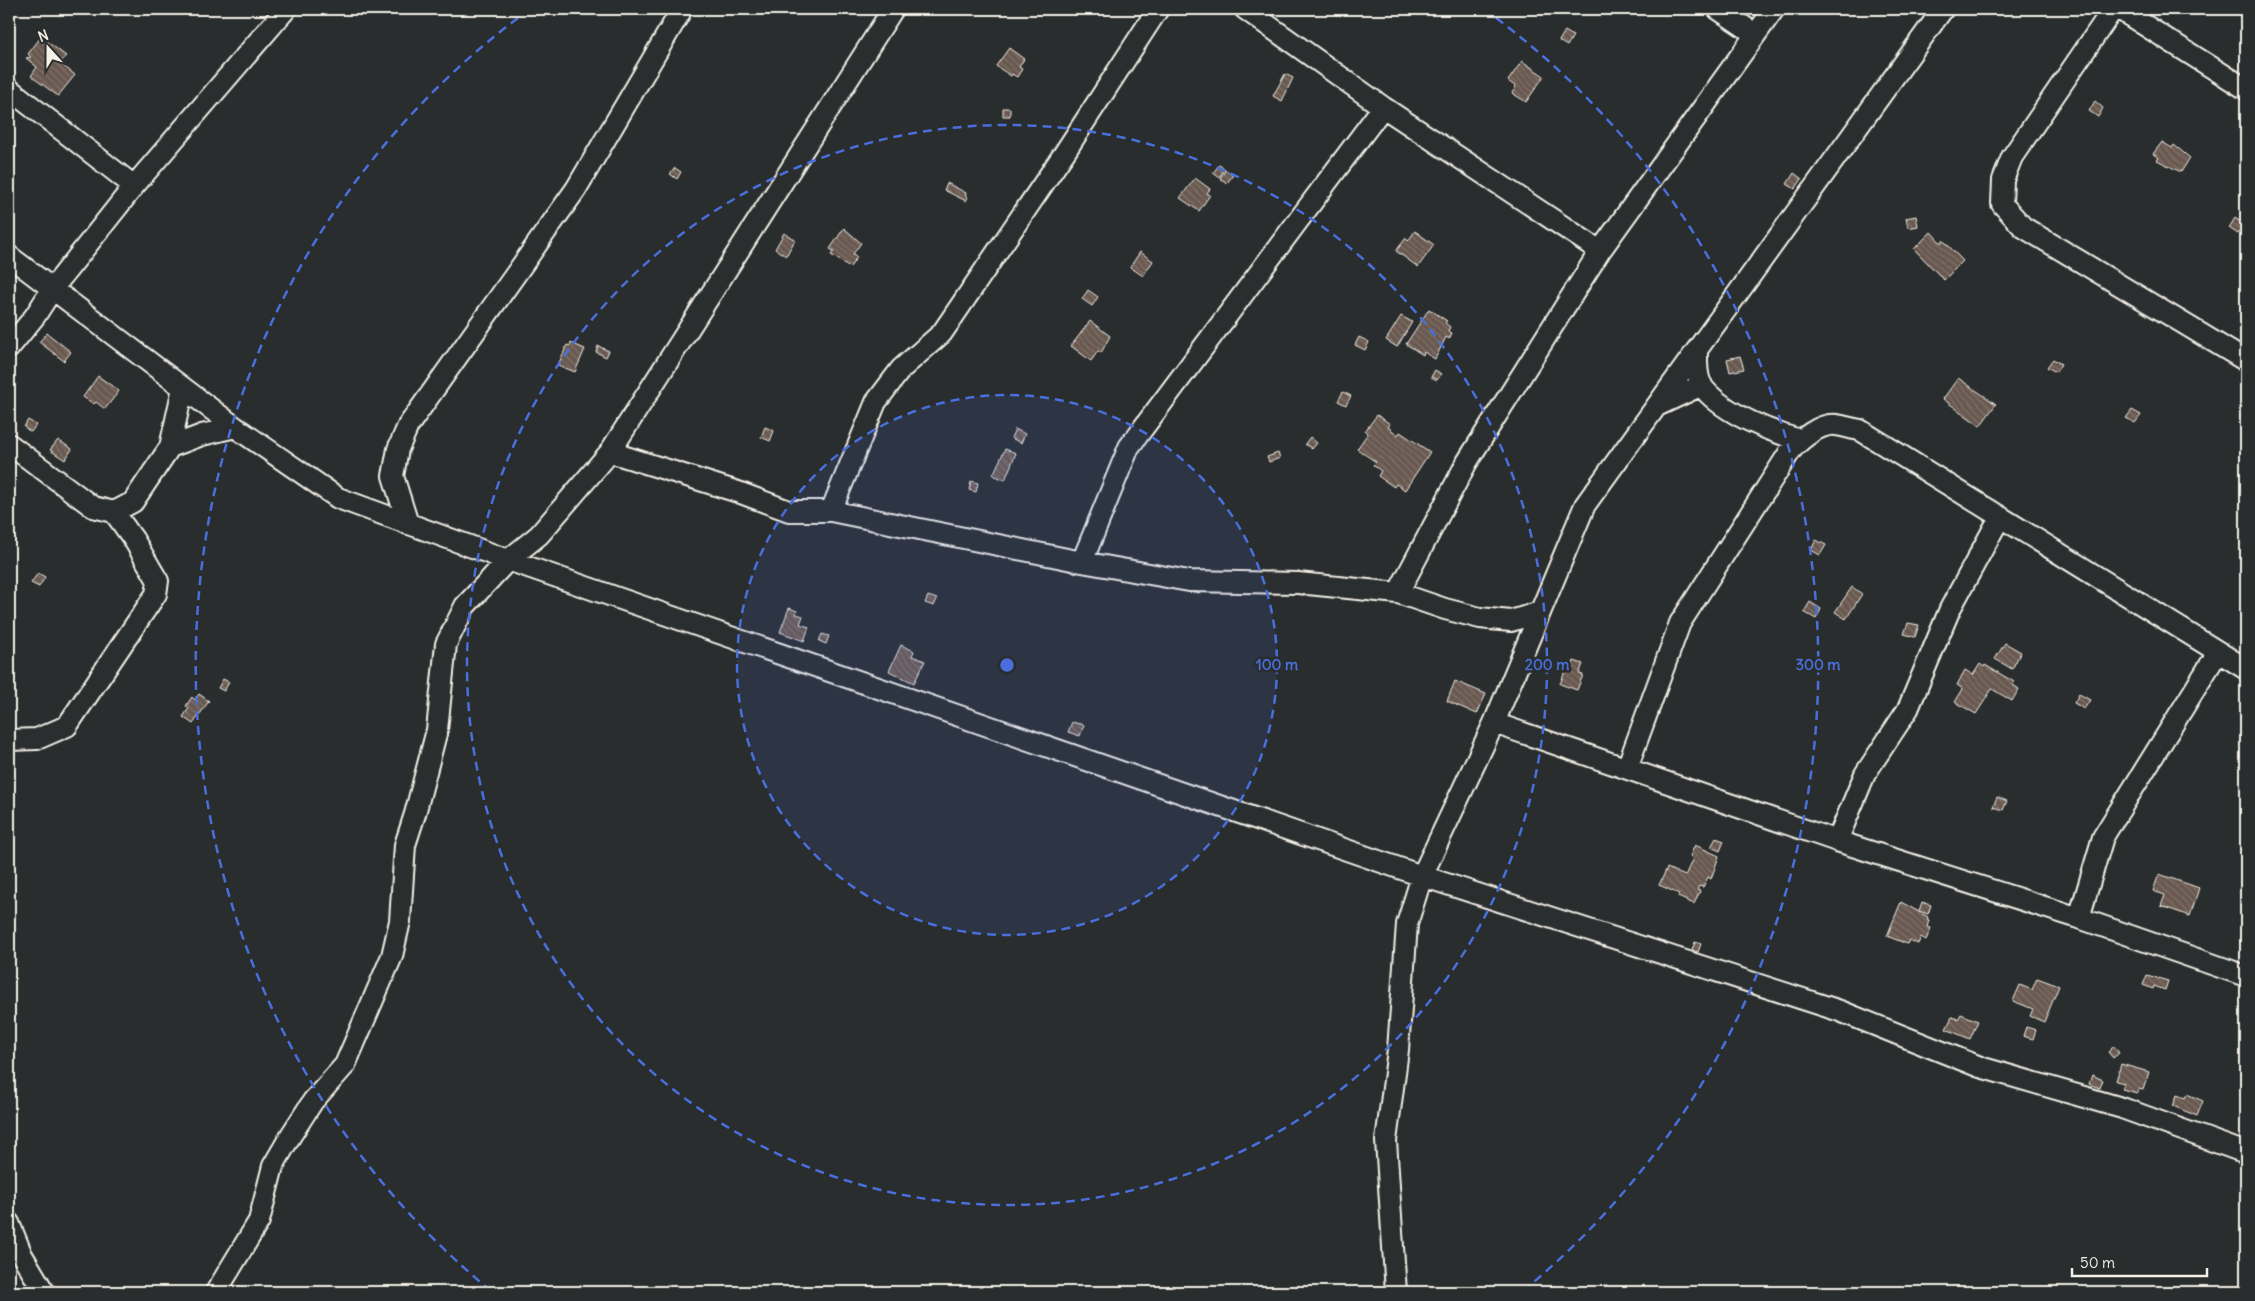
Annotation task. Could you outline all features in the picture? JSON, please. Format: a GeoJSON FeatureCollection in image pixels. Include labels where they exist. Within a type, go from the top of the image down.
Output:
{"type":"FeatureCollection","features":[{"type":"Feature","properties":{"kind":"street"},"geometry":{"type":"LineString","coordinates":[[9,348],[35,316],[53,288],[134,186],[286,9]]}},
{"type":"Feature","properties":{"kind":"street"},"geometry":{"type":"LineString","coordinates":[[408,524],[393,476],[398,449],[408,426],[576,189],[682,9]]}},
{"type":"Feature","properties":{"kind":"street"},"geometry":{"type":"LineString","coordinates":[[216,1292],[259,1221],[274,1166],[291,1135],[313,1101],[345,1065],[392,956],[400,921],[405,845],[415,814],[436,730],[446,644],[465,606],[508,560],[539,535],[610,452],[893,9]]}},
{"type":"Feature","properties":{"kind":"street"},"geometry":{"type":"LineString","coordinates":[[831,511],[876,402],[901,370],[942,333],[1065,152],[1158,9]]}},
{"type":"Feature","properties":{"kind":"street"},"geometry":{"type":"LineString","coordinates":[[1245,9],[1383,107],[1600,251]]}},
{"type":"Feature","properties":{"kind":"street"},"geometry":{"type":"LineString","coordinates":[[1718,9],[1755,34]]}},
{"type":"Feature","properties":{"kind":"street"},"geometry":{"type":"LineString","coordinates":[[1398,593],[1467,462],[1600,251],[1774,9]]}},
{"type":"Feature","properties":{"kind":"street"},"geometry":{"type":"LineString","coordinates":[[1396,1292],[1386,1141],[1398,1050],[1406,924],[1422,876],[1494,723],[1585,504],[1943,9]]}},
{"type":"Feature","properties":{"kind":"street"},"geometry":{"type":"LineString","coordinates":[[2113,9],[2012,157],[2003,180],[2002,204],[2023,227],[2246,361]]}},
{"type":"Feature","properties":{"kind":"street"},"geometry":{"type":"LineString","coordinates":[[2119,9],[2246,89]]}},
{"type":"Feature","properties":{"kind":"street"},"geometry":{"type":"LineString","coordinates":[[9,89],[134,186]]}},
{"type":"Feature","properties":{"kind":"street"},"geometry":{"type":"LineString","coordinates":[[1082,562],[1129,446],[1383,107]]}},
{"type":"Feature","properties":{"kind":"street"},"geometry":{"type":"LineString","coordinates":[[9,256],[235,427],[338,498],[508,560],[1422,876],[1840,1011],[1980,1067],[2122,1108],[2246,1152]]}},
{"type":"Feature","properties":{"kind":"street"},"geometry":{"type":"LineString","coordinates":[[1697,350],[1698,374],[1704,390],[1756,425],[1800,440]]}},
{"type":"Feature","properties":{"kind":"street"},"geometry":{"type":"LineString","coordinates":[[1656,406],[1702,385]]}},
{"type":"Feature","properties":{"kind":"street"},"geometry":{"type":"LineString","coordinates":[[114,512],[133,502],[170,447],[184,388]]}},
{"type":"Feature","properties":{"kind":"street"},"geometry":{"type":"LineString","coordinates":[[1627,768],[1680,623],[1791,450],[1800,440],[1817,430],[1834,424],[1860,430],[2246,670]]}},
{"type":"Feature","properties":{"kind":"street"},"geometry":{"type":"LineString","coordinates":[[170,447],[202,435],[235,427]]}},
{"type":"Feature","properties":{"kind":"street"},"geometry":{"type":"LineString","coordinates":[[9,444],[93,507],[114,512],[134,540],[158,582],[156,594],[68,726],[37,739],[9,740]]}},
{"type":"Feature","properties":{"kind":"street"},"geometry":{"type":"LineString","coordinates":[[610,452],[738,492],[789,511],[831,511],[1082,562],[1189,581],[1298,583],[1398,593],[1445,609],[1480,618],[1511,622],[1540,612]]}},
{"type":"Feature","properties":{"kind":"street"},"geometry":{"type":"LineString","coordinates":[[1838,841],[1865,774],[1908,709],[1950,609],[2000,516]]}},
{"type":"Feature","properties":{"kind":"street"},"geometry":{"type":"LineString","coordinates":[[2079,918],[2103,837],[2218,652]]}},
{"type":"Feature","properties":{"kind":"street"},"geometry":{"type":"LineString","coordinates":[[1494,723],[1838,841],[2079,918],[2246,976]]}},
{"type":"Feature","properties":{"kind":"street"},"geometry":{"type":"LineString","coordinates":[[9,1223],[22,1255],[44,1292]]}},
{"type":"Feature","properties":{"kind":"building"},"geometry":{"type":"Polygon","coordinates":[[[1565,31],[1573,36],[1567,46],[1559,41],[1565,31]]]}},
{"type":"Feature","properties":{"kind":"building"},"geometry":{"type":"Polygon","coordinates":[[[41,37],[66,56],[60,63],[75,75],[58,96],[31,76],[37,67],[26,58],[31,57],[28,54],[41,37]]]}},
{"type":"Feature","properties":{"kind":"building"},"geometry":{"type":"Polygon","coordinates":[[[1009,48],[1024,59],[1019,67],[1022,69],[1017,77],[1012,74],[1011,76],[996,66],[1009,48]]]}},
{"type":"Feature","properties":{"kind":"building"},"geometry":{"type":"Polygon","coordinates":[[[1522,61],[1544,76],[1526,102],[1512,93],[1516,87],[1508,81],[1522,61]]]}},
{"type":"Feature","properties":{"kind":"building"},"geometry":{"type":"Polygon","coordinates":[[[1285,74],[1293,78],[1282,101],[1273,96],[1285,74]]]}},
{"type":"Feature","properties":{"kind":"building"},"geometry":{"type":"Polygon","coordinates":[[[2095,101],[2103,108],[2098,117],[2089,111],[2095,101]]]}},
{"type":"Feature","properties":{"kind":"building"},"geometry":{"type":"Polygon","coordinates":[[[1003,108],[1010,108],[1010,116],[1003,116],[1003,108]]]}},
{"type":"Feature","properties":{"kind":"building"},"geometry":{"type":"Polygon","coordinates":[[[2162,142],[2172,148],[2174,145],[2190,158],[2181,172],[2157,160],[2159,158],[2153,154],[2162,142]]]}},
{"type":"Feature","properties":{"kind":"building"},"geometry":{"type":"Polygon","coordinates":[[[1219,165],[1225,169],[1219,177],[1213,173],[1219,165]]]}},
{"type":"Feature","properties":{"kind":"building"},"geometry":{"type":"Polygon","coordinates":[[[675,168],[681,172],[677,179],[670,174],[675,168]]]}},
{"type":"Feature","properties":{"kind":"building"},"geometry":{"type":"Polygon","coordinates":[[[1226,170],[1233,175],[1227,183],[1220,178],[1226,170]]]}},
{"type":"Feature","properties":{"kind":"building"},"geometry":{"type":"Polygon","coordinates":[[[1794,173],[1802,179],[1795,189],[1787,184],[1794,173]]]}},
{"type":"Feature","properties":{"kind":"building"},"geometry":{"type":"Polygon","coordinates":[[[1195,178],[1210,189],[1207,193],[1210,195],[1199,211],[1180,198],[1195,178]]]}},
{"type":"Feature","properties":{"kind":"building"},"geometry":{"type":"Polygon","coordinates":[[[947,183],[966,193],[965,195],[968,197],[966,201],[944,190],[947,183]]]}},
{"type":"Feature","properties":{"kind":"building"},"geometry":{"type":"Polygon","coordinates":[[[1916,216],[1918,226],[1908,228],[1906,218],[1916,216]]]}},
{"type":"Feature","properties":{"kind":"building"},"geometry":{"type":"Polygon","coordinates":[[[2235,218],[2244,224],[2238,234],[2229,228],[2235,218]]]}},
{"type":"Feature","properties":{"kind":"building"},"geometry":{"type":"Polygon","coordinates":[[[844,228],[861,243],[853,254],[857,257],[850,267],[831,255],[834,251],[830,249],[844,228]]]}},
{"type":"Feature","properties":{"kind":"building"},"geometry":{"type":"Polygon","coordinates":[[[1415,231],[1434,245],[1418,267],[1396,251],[1406,238],[1408,241],[1415,231]]]}},
{"type":"Feature","properties":{"kind":"building"},"geometry":{"type":"Polygon","coordinates":[[[1931,232],[1941,243],[1943,240],[1963,261],[1944,280],[1914,249],[1931,232]]]}},
{"type":"Feature","properties":{"kind":"building"},"geometry":{"type":"Polygon","coordinates":[[[784,233],[795,240],[786,256],[775,249],[784,233]]]}},
{"type":"Feature","properties":{"kind":"building"},"geometry":{"type":"Polygon","coordinates":[[[1140,252],[1153,261],[1143,276],[1130,267],[1140,252]]]}},
{"type":"Feature","properties":{"kind":"building"},"geometry":{"type":"Polygon","coordinates":[[[1088,290],[1098,297],[1092,306],[1082,299],[1088,290]]]}},
{"type":"Feature","properties":{"kind":"building"},"geometry":{"type":"Polygon","coordinates":[[[1429,309],[1447,321],[1445,323],[1450,327],[1448,331],[1452,333],[1449,339],[1446,337],[1435,359],[1424,352],[1423,355],[1406,344],[1429,309]]]}},
{"type":"Feature","properties":{"kind":"building"},"geometry":{"type":"Polygon","coordinates":[[[1401,316],[1412,322],[1397,347],[1386,340],[1401,316]]]}},
{"type":"Feature","properties":{"kind":"building"},"geometry":{"type":"Polygon","coordinates":[[[1090,321],[1110,336],[1101,353],[1098,351],[1091,361],[1071,346],[1090,321]]]}},
{"type":"Feature","properties":{"kind":"building"},"geometry":{"type":"Polygon","coordinates":[[[47,333],[71,352],[64,361],[39,342],[47,333]]]}},
{"type":"Feature","properties":{"kind":"building"},"geometry":{"type":"Polygon","coordinates":[[[1359,337],[1369,342],[1365,350],[1355,345],[1359,337]]]}},
{"type":"Feature","properties":{"kind":"building"},"geometry":{"type":"Polygon","coordinates":[[[571,343],[585,349],[575,372],[558,365],[567,345],[570,346],[571,343]]]}},
{"type":"Feature","properties":{"kind":"building"},"geometry":{"type":"Polygon","coordinates":[[[598,346],[609,351],[606,357],[596,352],[598,346]]]}},
{"type":"Feature","properties":{"kind":"building"},"geometry":{"type":"Polygon","coordinates":[[[1740,356],[1744,369],[1730,372],[1727,359],[1740,356]]]}},
{"type":"Feature","properties":{"kind":"building"},"geometry":{"type":"Polygon","coordinates":[[[2053,359],[2061,364],[2056,372],[2047,367],[2053,359]]]}},
{"type":"Feature","properties":{"kind":"building"},"geometry":{"type":"Polygon","coordinates":[[[1435,370],[1441,374],[1437,380],[1431,377],[1435,370]]]}},
{"type":"Feature","properties":{"kind":"building"},"geometry":{"type":"Polygon","coordinates":[[[98,376],[119,391],[105,409],[96,402],[94,404],[83,397],[98,376]]]}},
{"type":"Feature","properties":{"kind":"building"},"geometry":{"type":"Polygon","coordinates":[[[1958,378],[1996,404],[1980,426],[1943,399],[1958,378]]]}},
{"type":"Feature","properties":{"kind":"building"},"geometry":{"type":"Polygon","coordinates":[[[1343,392],[1351,396],[1346,405],[1338,401],[1343,392]]]}},
{"type":"Feature","properties":{"kind":"building"},"geometry":{"type":"Polygon","coordinates":[[[2132,410],[2141,415],[2135,423],[2126,418],[2132,410]]]}},
{"type":"Feature","properties":{"kind":"building"},"geometry":{"type":"Polygon","coordinates":[[[1377,415],[1390,424],[1388,427],[1398,435],[1400,432],[1430,452],[1405,490],[1396,484],[1394,487],[1378,476],[1381,471],[1373,465],[1376,462],[1357,449],[1368,433],[1365,431],[1377,415]]]}},
{"type":"Feature","properties":{"kind":"building"},"geometry":{"type":"Polygon","coordinates":[[[28,420],[36,425],[31,432],[24,427],[28,420]]]}},
{"type":"Feature","properties":{"kind":"building"},"geometry":{"type":"Polygon","coordinates":[[[765,427],[774,431],[770,441],[761,437],[765,427]]]}},
{"type":"Feature","properties":{"kind":"building"},"geometry":{"type":"Polygon","coordinates":[[[1015,429],[1025,434],[1021,443],[1011,438],[1015,429]]]}},
{"type":"Feature","properties":{"kind":"building"},"geometry":{"type":"Polygon","coordinates":[[[1310,437],[1317,443],[1312,449],[1305,444],[1310,437]]]}},
{"type":"Feature","properties":{"kind":"building"},"geometry":{"type":"Polygon","coordinates":[[[58,440],[72,449],[65,460],[50,450],[58,440]]]}},
{"type":"Feature","properties":{"kind":"building"},"geometry":{"type":"Polygon","coordinates":[[[1005,449],[1016,453],[1005,480],[993,475],[1005,449]]]}},
{"type":"Feature","properties":{"kind":"building"},"geometry":{"type":"Polygon","coordinates":[[[1278,453],[1280,458],[1269,462],[1267,457],[1278,453]]]}},
{"type":"Feature","properties":{"kind":"building"},"geometry":{"type":"Polygon","coordinates":[[[971,481],[978,483],[976,492],[969,490],[971,481]]]}},
{"type":"Feature","properties":{"kind":"building"},"geometry":{"type":"Polygon","coordinates":[[[1816,540],[1826,545],[1820,555],[1811,550],[1816,540]]]}},
{"type":"Feature","properties":{"kind":"building"},"geometry":{"type":"Polygon","coordinates":[[[38,573],[45,577],[39,587],[31,583],[38,573]]]}},
{"type":"Feature","properties":{"kind":"building"},"geometry":{"type":"Polygon","coordinates":[[[1852,587],[1862,594],[1846,619],[1835,612],[1852,587]]]}},
{"type":"Feature","properties":{"kind":"building"},"geometry":{"type":"Polygon","coordinates":[[[928,596],[937,599],[934,606],[925,603],[928,596]]]}},
{"type":"Feature","properties":{"kind":"building"},"geometry":{"type":"Polygon","coordinates":[[[1810,602],[1821,609],[1816,619],[1804,612],[1810,602]]]}},
{"type":"Feature","properties":{"kind":"building"},"geometry":{"type":"Polygon","coordinates":[[[789,608],[797,611],[796,614],[803,616],[800,624],[809,627],[804,641],[780,632],[789,608]]]}},
{"type":"Feature","properties":{"kind":"building"},"geometry":{"type":"Polygon","coordinates":[[[1908,623],[1919,625],[1915,637],[1904,634],[1908,623]]]}},
{"type":"Feature","properties":{"kind":"building"},"geometry":{"type":"Polygon","coordinates":[[[822,634],[829,636],[826,644],[819,641],[822,634]]]}},
{"type":"Feature","properties":{"kind":"building"},"geometry":{"type":"Polygon","coordinates":[[[2005,643],[2021,652],[2012,669],[1995,659],[2005,643]]]}},
{"type":"Feature","properties":{"kind":"building"},"geometry":{"type":"Polygon","coordinates":[[[901,645],[914,651],[912,656],[925,661],[914,683],[889,671],[901,645]]]}},
{"type":"Feature","properties":{"kind":"building"},"geometry":{"type":"Polygon","coordinates":[[[1574,661],[1583,664],[1579,674],[1583,675],[1577,690],[1560,684],[1564,674],[1568,668],[1571,669],[1574,661]]]}},
{"type":"Feature","properties":{"kind":"building"},"geometry":{"type":"Polygon","coordinates":[[[1980,664],[2014,682],[2013,685],[2019,689],[2012,701],[1992,689],[1976,714],[1955,702],[1963,689],[1957,685],[1965,670],[1973,675],[1980,664]]]}},
{"type":"Feature","properties":{"kind":"building"},"geometry":{"type":"Polygon","coordinates":[[[223,679],[229,682],[224,691],[218,688],[223,679]]]}},
{"type":"Feature","properties":{"kind":"building"},"geometry":{"type":"Polygon","coordinates":[[[1455,681],[1486,694],[1477,714],[1447,701],[1455,681]]]}},
{"type":"Feature","properties":{"kind":"building"},"geometry":{"type":"Polygon","coordinates":[[[199,694],[209,701],[193,724],[183,717],[189,708],[186,706],[192,697],[195,700],[199,694]]]}},
{"type":"Feature","properties":{"kind":"building"},"geometry":{"type":"Polygon","coordinates":[[[2079,694],[2090,700],[2084,709],[2074,703],[2079,694]]]}},
{"type":"Feature","properties":{"kind":"building"},"geometry":{"type":"Polygon","coordinates":[[[1072,722],[1084,725],[1080,736],[1068,732],[1072,722]]]}},
{"type":"Feature","properties":{"kind":"building"},"geometry":{"type":"Polygon","coordinates":[[[1997,797],[2007,801],[2003,810],[1993,807],[1997,797]]]}},
{"type":"Feature","properties":{"kind":"building"},"geometry":{"type":"Polygon","coordinates":[[[1716,838],[1724,841],[1720,851],[1711,847],[1716,838]]]}},
{"type":"Feature","properties":{"kind":"building"},"geometry":{"type":"Polygon","coordinates":[[[1695,845],[1719,856],[1711,879],[1708,877],[1703,887],[1699,886],[1697,890],[1700,891],[1694,904],[1678,897],[1679,894],[1659,885],[1667,868],[1685,876],[1693,858],[1690,856],[1695,845]]]}},
{"type":"Feature","properties":{"kind":"building"},"geometry":{"type":"Polygon","coordinates":[[[2159,874],[2199,888],[2190,916],[2161,906],[2165,895],[2153,891],[2159,874]]]}},
{"type":"Feature","properties":{"kind":"building"},"geometry":{"type":"Polygon","coordinates":[[[1901,902],[1928,917],[1927,927],[1931,928],[1926,940],[1921,937],[1918,944],[1909,940],[1907,944],[1887,936],[1901,902]]]}},
{"type":"Feature","properties":{"kind":"building"},"geometry":{"type":"Polygon","coordinates":[[[1922,902],[1931,905],[1928,914],[1919,911],[1922,902]]]}},
{"type":"Feature","properties":{"kind":"building"},"geometry":{"type":"Polygon","coordinates":[[[1695,942],[1701,944],[1698,952],[1692,950],[1695,942]]]}},
{"type":"Feature","properties":{"kind":"building"},"geometry":{"type":"Polygon","coordinates":[[[2147,975],[2168,981],[2165,990],[2154,986],[2153,989],[2143,985],[2147,975]]]}},
{"type":"Feature","properties":{"kind":"building"},"geometry":{"type":"Polygon","coordinates":[[[2037,978],[2059,986],[2044,1022],[2030,1016],[2033,1009],[2013,1001],[2020,985],[2032,990],[2037,978]]]}},
{"type":"Feature","properties":{"kind":"building"},"geometry":{"type":"Polygon","coordinates":[[[1961,1014],[1978,1021],[1970,1039],[1946,1029],[1952,1017],[1958,1019],[1961,1014]]]}},
{"type":"Feature","properties":{"kind":"building"},"geometry":{"type":"Polygon","coordinates":[[[2026,1027],[2036,1030],[2033,1039],[2023,1036],[2026,1027]]]}},
{"type":"Feature","properties":{"kind":"building"},"geometry":{"type":"Polygon","coordinates":[[[2114,1046],[2119,1053],[2113,1058],[2108,1052],[2114,1046]]]}},
{"type":"Feature","properties":{"kind":"building"},"geometry":{"type":"Polygon","coordinates":[[[2121,1064],[2149,1072],[2143,1090],[2139,1089],[2137,1093],[2122,1089],[2124,1083],[2116,1081],[2121,1064]]]}},
{"type":"Feature","properties":{"kind":"building"},"geometry":{"type":"Polygon","coordinates":[[[2092,1075],[2103,1080],[2100,1088],[2089,1084],[2092,1075]]]}},
{"type":"Feature","properties":{"kind":"building"},"geometry":{"type":"Polygon","coordinates":[[[2187,1094],[2203,1101],[2197,1116],[2173,1106],[2177,1095],[2185,1098],[2187,1094]]]}}]}
